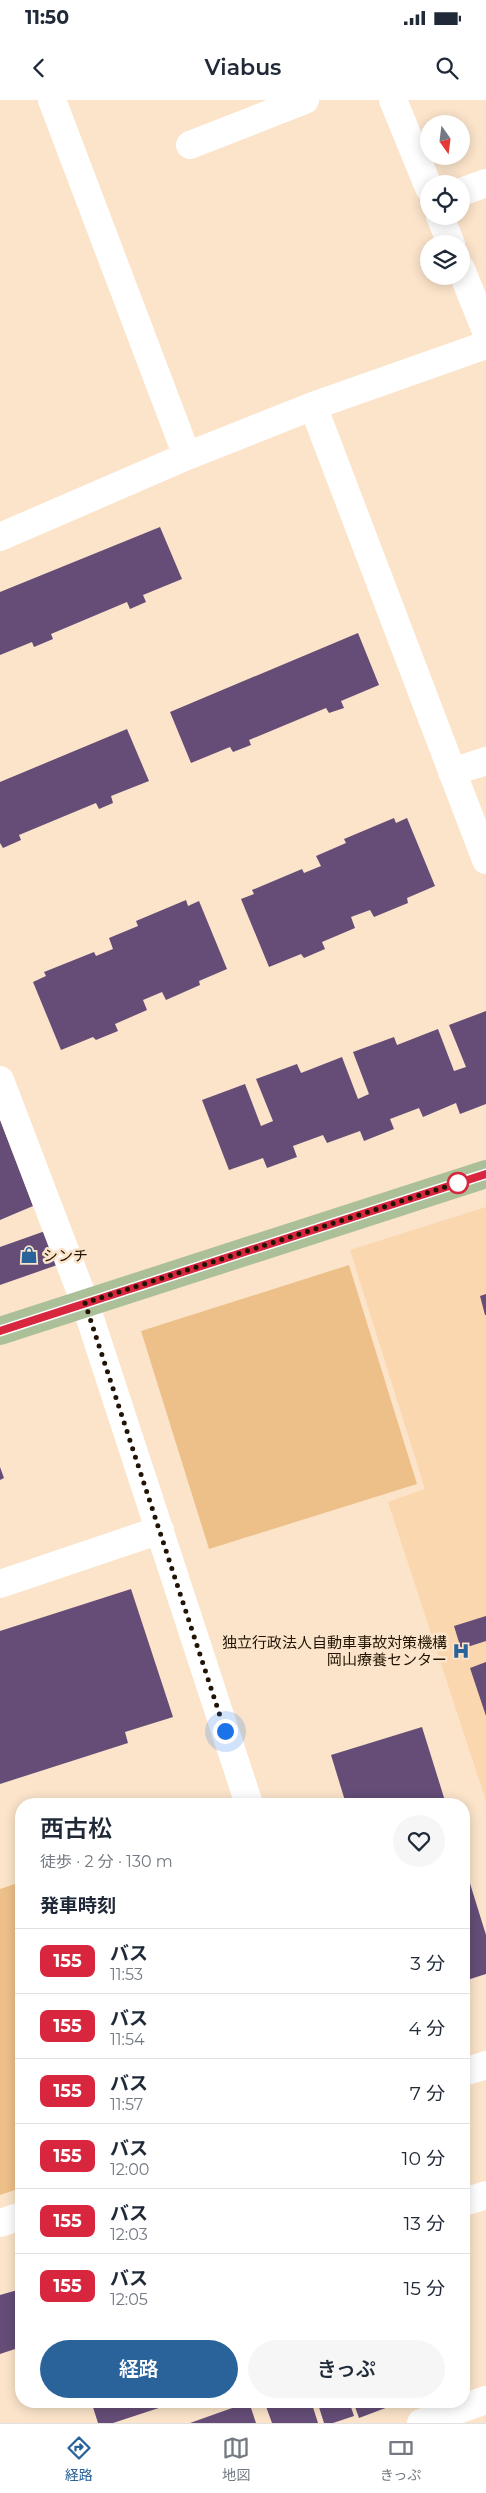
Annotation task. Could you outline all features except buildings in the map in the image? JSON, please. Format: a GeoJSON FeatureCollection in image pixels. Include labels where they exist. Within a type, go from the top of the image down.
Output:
{"type":"FeatureCollection","features":[{"type":"Feature","properties":{"kind":"main road"},"geometry":{"type":"LineString","coordinates":[[0,1331],[486,1174]]}},
{"type":"Feature","properties":{"kind":"street"},"geometry":{"type":"LineString","coordinates":[[52,100],[187,456]]}},
{"type":"Feature","properties":{"kind":"street"},"geometry":{"type":"LineString","coordinates":[[190,145],[305,100]]}},
{"type":"Feature","properties":{"kind":"street"},"geometry":{"type":"LineString","coordinates":[[393,100],[424,175]]}},
{"type":"Feature","properties":{"kind":"street"},"geometry":{"type":"LineString","coordinates":[[470,189],[486,183]]}},
{"type":"Feature","properties":{"kind":"street"},"geometry":{"type":"LineString","coordinates":[[467,285],[486,331]]}},
{"type":"Feature","properties":{"kind":"street"},"geometry":{"type":"LineString","coordinates":[[0,537],[187,456],[313,406],[486,345]]}},
{"type":"Feature","properties":{"kind":"street"},"geometry":{"type":"LineString","coordinates":[[313,406],[486,860]]}},
{"type":"Feature","properties":{"kind":"street"},"geometry":{"type":"LineString","coordinates":[[452,772],[486,761]]}},
{"type":"Feature","properties":{"kind":"street"},"geometry":{"type":"LineString","coordinates":[[0,1080],[85,1303],[247,1798]]}},
{"type":"Feature","properties":{"kind":"street"},"geometry":{"type":"LineString","coordinates":[[0,1584],[160,1530]]}},
{"type":"Feature","properties":{"kind":"street"},"geometry":{"type":"LineString","coordinates":[[470,2070],[486,2065]]}},
{"type":"Feature","properties":{"kind":"street"},"geometry":{"type":"LineString","coordinates":[[470,2200],[486,2195]]}},
{"type":"Feature","properties":{"kind":"street"},"geometry":{"type":"LineString","coordinates":[[0,2222],[15,2218]]}},
{"type":"Feature","properties":{"kind":"street"},"geometry":{"type":"LineString","coordinates":[[470,2405],[486,2400]]}},
{"type":"Feature","properties":{"kind":"street"},"geometry":{"type":"LineString","coordinates":[[421,2423],[463,2408]]}},
{"type":"Feature","properties":{"kind":"shaded area","name":"独立行政法人自動車事故対策機構 岡山療養センター"},"geometry":{"type":"Polygon","coordinates":[[[486,1207],[486,1801],[388,1502],[425,1489],[350,1250],[486,1207]]]}},
{"type":"Feature","properties":{"kind":"shaded area"},"geometry":{"type":"Polygon","coordinates":[[[349,1265],[417,1484],[209,1549],[141,1331],[349,1265]]]}},
{"type":"Feature","properties":{"kind":"shaded area"},"geometry":{"type":"Polygon","coordinates":[[[15,1884],[15,2190],[0,2195],[0,1889],[15,1884]]]}},
{"type":"Feature","properties":{"kind":"bus line","name":"155"},"geometry":{"type":"LineString","coordinates":[[0,1331],[486,1174]]}},
{"type":"Feature","properties":{"kind":"place","name":"シンチ"},"geometry":{"type":"Point","coordinates":[29,1255]}},
{"type":"Feature","properties":{"kind":"place","name":"独立行政法人自動車事故対策機構 岡山療養センター"},"geometry":{"type":"Point","coordinates":[461,1651]}},
{"type":"Feature","properties":{"kind":"route"},"geometry":{"type":"LineString","coordinates":[[225,1731],[85,1303],[458,1183]]}}]}
